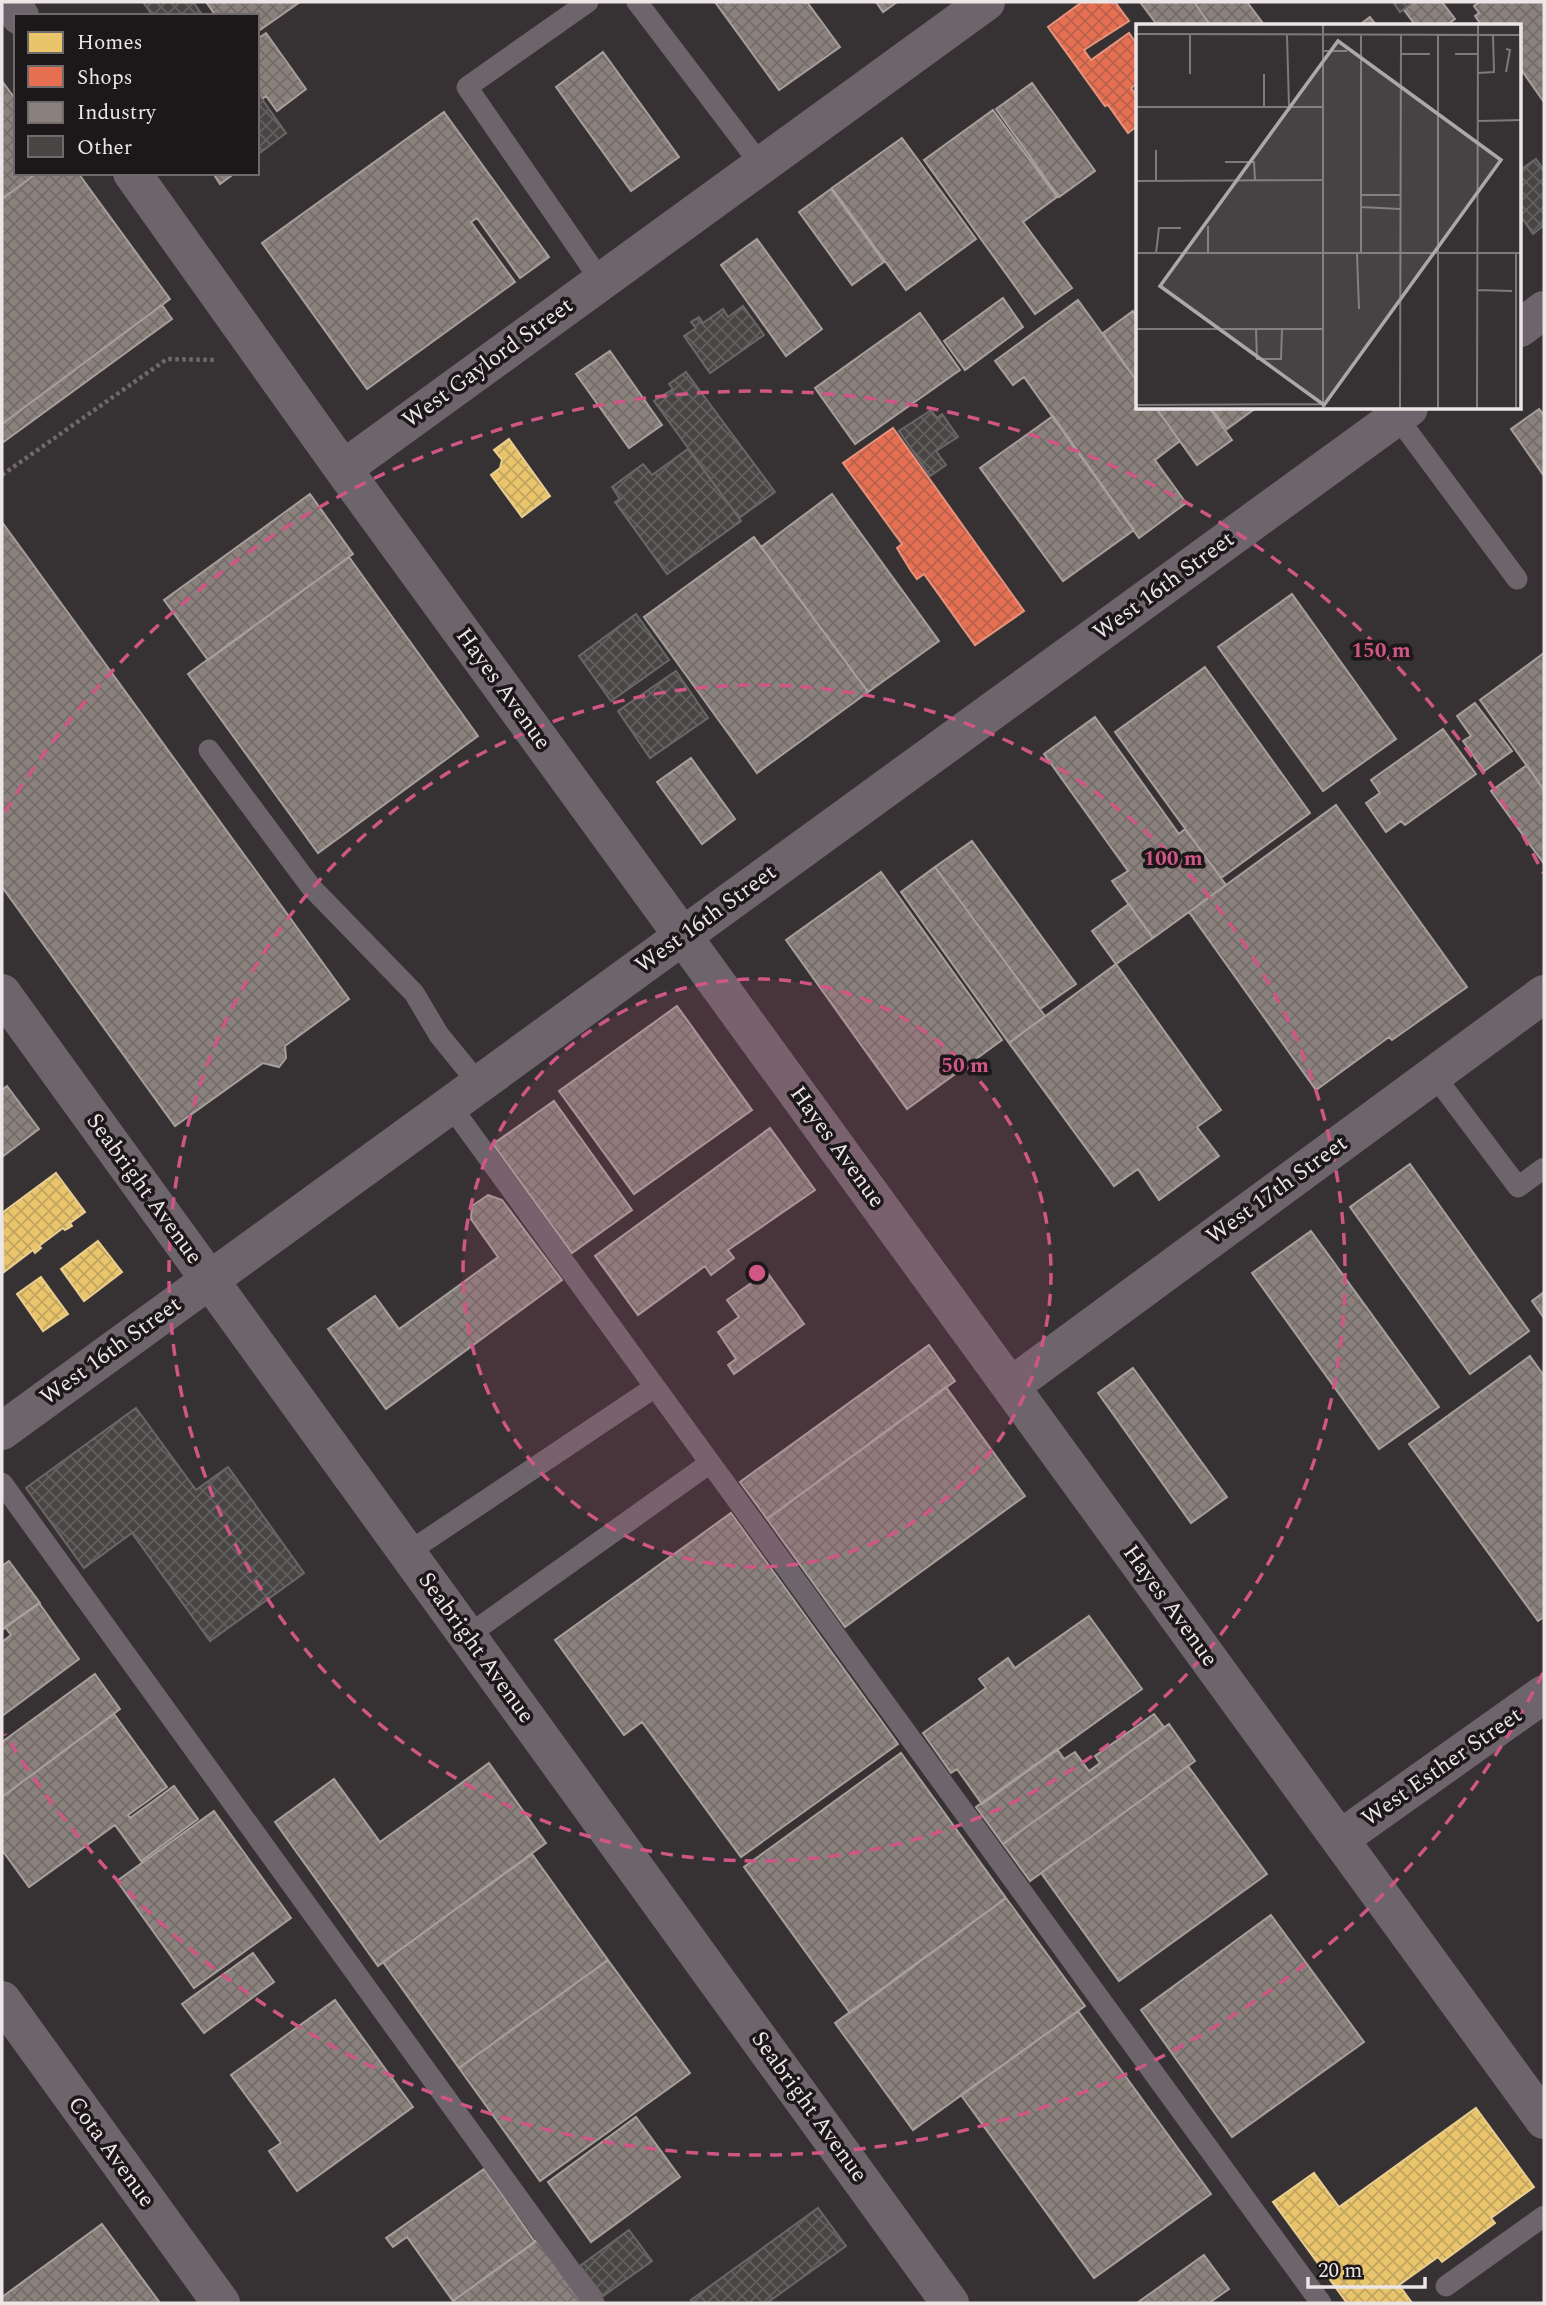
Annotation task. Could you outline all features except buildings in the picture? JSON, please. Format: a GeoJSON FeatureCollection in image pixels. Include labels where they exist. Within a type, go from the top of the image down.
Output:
{"type":"FeatureCollection","features":[{"type":"Feature","properties":{"kind":"street","name":"West Gaylord Street"},"geometry":{"type":"LineString","coordinates":[[343,469],[986,2]]}},
{"type":"Feature","properties":{"kind":"street","name":"Hayes Avenue"},"geometry":{"type":"LineString","coordinates":[[133,175],[343,469],[1544,2120]]}},
{"type":"Feature","properties":{"kind":"street"},"geometry":{"type":"LineString","coordinates":[[1522,326],[1544,310]]}},
{"type":"Feature","properties":{"kind":"street","name":"West 16th Street"},"geometry":{"type":"LineString","coordinates":[[2,1430],[1403,412]]}},
{"type":"Feature","properties":{"kind":"street","name":"Seabright Avenue"},"geometry":{"type":"LineString","coordinates":[[2,993],[950,2303]]}},
{"type":"Feature","properties":{"kind":"street","name":"West 17th Street"},"geometry":{"type":"LineString","coordinates":[[1011,1386],[1544,994]]}},
{"type":"Feature","properties":{"kind":"street","name":"West Esther Street"},"geometry":{"type":"LineString","coordinates":[[1340,1839],[1544,1694]]}},
{"type":"Feature","properties":{"kind":"street","name":"Cota Avenue"},"geometry":{"type":"LineString","coordinates":[[2,2000],[221,2303]]}},
{"type":"Feature","properties":{"kind":"lane"},"geometry":{"type":"LineString","coordinates":[[587,2],[467,87],[601,281]]}},
{"type":"Feature","properties":{"kind":"lane"},"geometry":{"type":"LineString","coordinates":[[637,2],[761,165]]}},
{"type":"Feature","properties":{"kind":"lane"},"geometry":{"type":"LineString","coordinates":[[1403,412],[1517,579]]}},
{"type":"Feature","properties":{"kind":"lane"},"geometry":{"type":"LineString","coordinates":[[209,750],[311,887],[414,993],[439,1035],[465,1094],[655,1387],[1321,2303]]}},
{"type":"Feature","properties":{"kind":"lane"},"geometry":{"type":"LineString","coordinates":[[1434,1075],[1518,1186],[1544,1168]]}},
{"type":"Feature","properties":{"kind":"lane"},"geometry":{"type":"LineString","coordinates":[[407,1553],[655,1387]]}},
{"type":"Feature","properties":{"kind":"lane"},"geometry":{"type":"LineString","coordinates":[[467,1636],[710,1463]]}},
{"type":"Feature","properties":{"kind":"lane"},"geometry":{"type":"LineString","coordinates":[[2,1483],[594,2303]]}},
{"type":"Feature","properties":{"kind":"lane"},"geometry":{"type":"LineString","coordinates":[[1446,2286],[1544,2216]]}},
{"type":"Feature","properties":{"kind":"path"},"geometry":{"type":"LineString","coordinates":[[2,475],[167,359],[224,360]]}}]}
